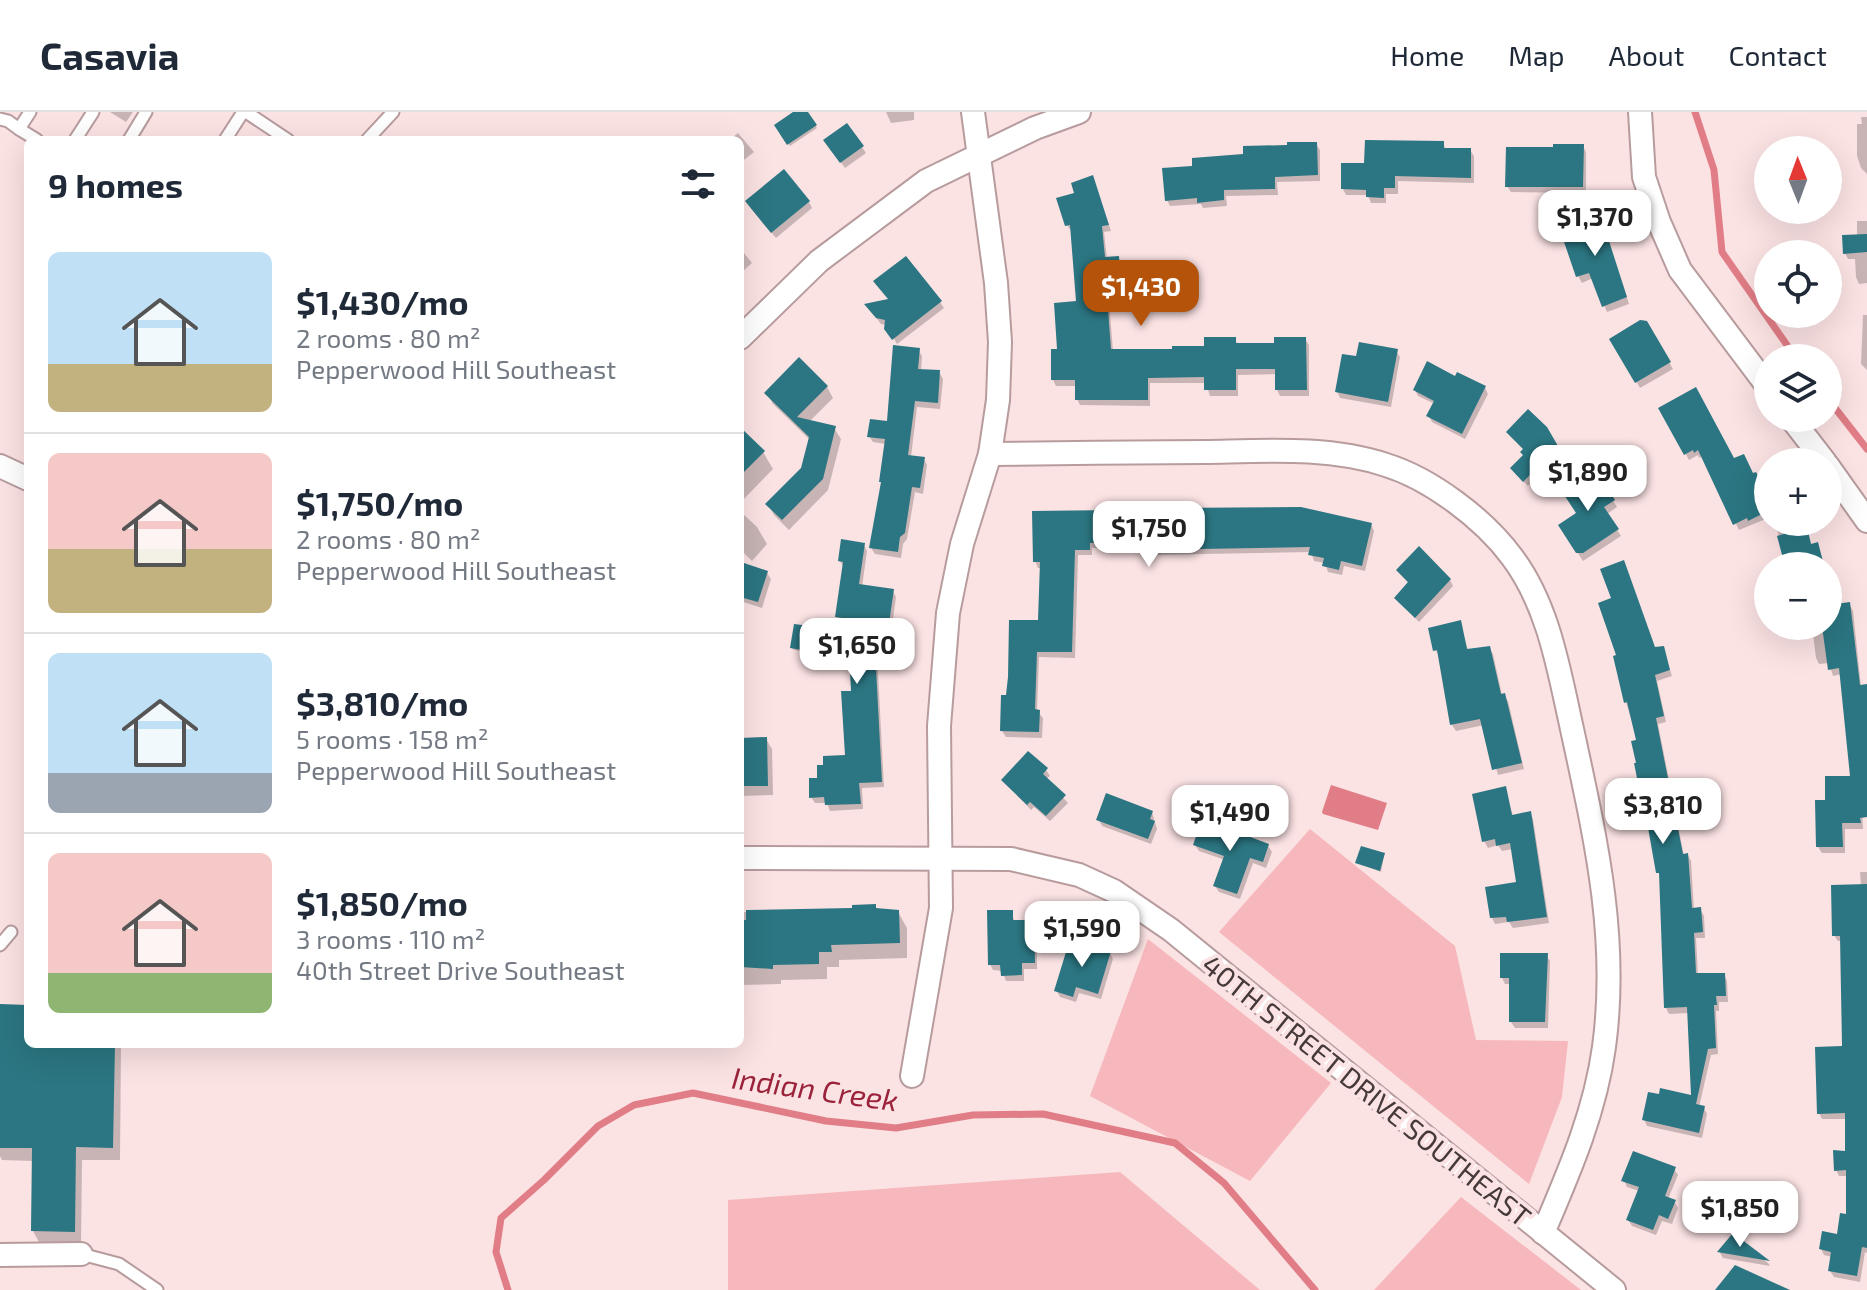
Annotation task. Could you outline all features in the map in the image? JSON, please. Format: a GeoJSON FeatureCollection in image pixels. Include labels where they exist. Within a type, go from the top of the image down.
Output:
{"type":"FeatureCollection","features":[{"type":"Feature","properties":{"kind":"street"},"geometry":{"type":"LineString","coordinates":[[912,1076],[941,908],[939,726],[948,613],[962,544],[990,454],[998,400],[1000,342],[996,283],[973,112]]}},
{"type":"Feature","properties":{"kind":"street"},"geometry":{"type":"LineString","coordinates":[[744,334],[819,261],[926,181],[1035,128],[1079,112]]}},
{"type":"Feature","properties":{"kind":"street"},"geometry":{"type":"LineString","coordinates":[[1640,112],[1644,177],[1680,270],[1754,368]]}},
{"type":"Feature","properties":{"kind":"street"},"geometry":{"type":"LineString","coordinates":[[1802,432],[1814,448]]}},
{"type":"Feature","properties":{"kind":"street"},"geometry":{"type":"LineString","coordinates":[[990,454],[1292,451],[1344,455],[1388,465],[1440,491],[1478,521],[1513,557],[1534,595],[1553,645],[1597,843],[1609,940],[1605,1035],[1594,1099],[1574,1162],[1543,1233]]}},
{"type":"Feature","properties":{"kind":"street"},"geometry":{"type":"LineString","coordinates":[[0,466],[24,477]]}},
{"type":"Feature","properties":{"kind":"street"},"geometry":{"type":"LineString","coordinates":[[1842,477],[1860,492],[1867,521]]}},
{"type":"Feature","properties":{"kind":"street","name":"40TH STREET DRIVE SOUTHEAST"},"geometry":{"type":"LineString","coordinates":[[744,858],[1011,859],[1079,875],[1114,891],[1141,908],[1614,1290]]}},
{"type":"Feature","properties":{"kind":"street"},"geometry":{"type":"LineString","coordinates":[[0,1255],[81,1254]]}},
{"type":"Feature","properties":{"kind":"lane"},"geometry":{"type":"LineString","coordinates":[[19,129],[30,112]]}},
{"type":"Feature","properties":{"kind":"lane"},"geometry":{"type":"LineString","coordinates":[[78,136],[93,112]]}},
{"type":"Feature","properties":{"kind":"lane"},"geometry":{"type":"LineString","coordinates":[[131,136],[146,112]]}},
{"type":"Feature","properties":{"kind":"lane"},"geometry":{"type":"LineString","coordinates":[[228,136],[244,112],[282,136]]}},
{"type":"Feature","properties":{"kind":"lane"},"geometry":{"type":"LineString","coordinates":[[370,136],[387,114]]}},
{"type":"Feature","properties":{"kind":"lane"},"geometry":{"type":"LineString","coordinates":[[5,117],[30,136]]}},
{"type":"Feature","properties":{"kind":"lane"},"geometry":{"type":"LineString","coordinates":[[0,945],[11,932]]}},
{"type":"Feature","properties":{"kind":"lane"},"geometry":{"type":"LineString","coordinates":[[81,1254],[119,1264],[157,1290]]}},
{"type":"Feature","properties":{"kind":"shaded area"},"geometry":{"type":"Polygon","coordinates":[[[1331,785],[1387,803],[1378,830],[1323,814],[1331,785]]]}},
{"type":"Feature","properties":{"kind":"shaded area"},"geometry":{"type":"Polygon","coordinates":[[[1310,829],[1455,946],[1476,1040],[1568,1041],[1562,1097],[1529,1184],[1219,932],[1310,829]]]}},
{"type":"Feature","properties":{"kind":"shaded area"},"geometry":{"type":"Polygon","coordinates":[[[1148,939],[1331,1083],[1250,1181],[1090,1096],[1148,939]]]}},
{"type":"Feature","properties":{"kind":"shaded area"},"geometry":{"type":"Polygon","coordinates":[[[1120,1172],[1260,1290],[728,1290],[728,1200],[1120,1172]]]}},
{"type":"Feature","properties":{"kind":"shaded area"},"geometry":{"type":"Polygon","coordinates":[[[1461,1197],[1581,1290],[1374,1290],[1461,1197]]]}},
{"type":"Feature","properties":{"kind":"building"},"geometry":{"type":"Polygon","coordinates":[[[793,112],[808,112],[817,125],[787,145],[774,125],[793,112]]]}},
{"type":"Feature","properties":{"kind":"building"},"geometry":{"type":"Polygon","coordinates":[[[847,123],[864,146],[840,163],[823,140],[847,123]]]}},
{"type":"Feature","properties":{"kind":"building"},"geometry":{"type":"Polygon","coordinates":[[[1365,140],[1444,141],[1444,148],[1471,148],[1471,178],[1395,176],[1395,188],[1384,188],[1384,198],[1366,197],[1366,190],[1341,189],[1341,163],[1364,163],[1365,140]]]}},
{"type":"Feature","properties":{"kind":"building"},"geometry":{"type":"Polygon","coordinates":[[[1287,142],[1317,142],[1318,175],[1275,177],[1275,189],[1224,190],[1224,200],[1197,203],[1197,198],[1165,201],[1162,168],[1192,166],[1192,158],[1243,154],[1243,146],[1287,145],[1287,142]]]}},
{"type":"Feature","properties":{"kind":"building"},"geometry":{"type":"Polygon","coordinates":[[[1553,144],[1584,144],[1583,187],[1505,187],[1506,147],[1553,147],[1553,144]]]}},
{"type":"Feature","properties":{"kind":"building"},"geometry":{"type":"Polygon","coordinates":[[[784,169],[810,201],[771,233],[745,201],[784,169]]]}},
{"type":"Feature","properties":{"kind":"building"},"geometry":{"type":"Polygon","coordinates":[[[1093,175],[1109,225],[1102,226],[1105,257],[1119,256],[1121,282],[1106,283],[1111,349],[1204,346],[1204,337],[1236,337],[1236,343],[1274,343],[1274,337],[1306,337],[1307,390],[1275,390],[1275,369],[1236,369],[1236,390],[1204,390],[1204,377],[1148,378],[1148,400],[1075,400],[1075,380],[1051,380],[1051,349],[1057,349],[1054,303],[1076,301],[1070,225],[1065,226],[1056,198],[1074,193],[1071,183],[1093,175]]]}},
{"type":"Feature","properties":{"kind":"building"},"geometry":{"type":"Polygon","coordinates":[[[1600,213],[1627,297],[1602,307],[1589,273],[1576,277],[1562,236],[1573,232],[1570,224],[1600,213]]]}},
{"type":"Feature","properties":{"kind":"building"},"geometry":{"type":"Polygon","coordinates":[[[1867,234],[1867,252],[1843,254],[1842,235],[1867,234]]]}},
{"type":"Feature","properties":{"kind":"building"},"geometry":{"type":"Polygon","coordinates":[[[906,256],[942,301],[892,340],[884,329],[885,320],[876,318],[864,304],[888,299],[873,281],[906,256]]]}},
{"type":"Feature","properties":{"kind":"building"},"geometry":{"type":"Polygon","coordinates":[[[1640,320],[1647,321],[1671,362],[1635,383],[1609,339],[1640,320]]]}},
{"type":"Feature","properties":{"kind":"building"},"geometry":{"type":"Polygon","coordinates":[[[1359,342],[1398,349],[1388,402],[1335,392],[1342,354],[1356,356],[1359,342]]]}},
{"type":"Feature","properties":{"kind":"building"},"geometry":{"type":"Polygon","coordinates":[[[893,345],[920,348],[918,369],[940,370],[938,403],[915,401],[908,455],[925,457],[920,488],[912,487],[905,533],[900,537],[898,552],[869,548],[885,439],[867,437],[870,419],[887,421],[893,345]]]}},
{"type":"Feature","properties":{"kind":"building"},"geometry":{"type":"Polygon","coordinates":[[[799,357],[828,386],[797,417],[836,426],[823,479],[782,520],[765,504],[801,468],[809,437],[764,393],[799,357]]]}},
{"type":"Feature","properties":{"kind":"building"},"geometry":{"type":"Polygon","coordinates":[[[1427,361],[1455,376],[1457,372],[1486,386],[1462,434],[1426,416],[1434,401],[1413,390],[1427,361]]]}},
{"type":"Feature","properties":{"kind":"building"},"geometry":{"type":"Polygon","coordinates":[[[1696,387],[1734,458],[1744,454],[1754,473],[1754,518],[1733,525],[1698,450],[1684,455],[1658,408],[1696,387]]]}},
{"type":"Feature","properties":{"kind":"building"},"geometry":{"type":"Polygon","coordinates":[[[1528,409],[1547,427],[1558,446],[1523,482],[1510,468],[1523,455],[1520,452],[1523,449],[1506,432],[1528,409]]]}},
{"type":"Feature","properties":{"kind":"building"},"geometry":{"type":"Polygon","coordinates":[[[744,431],[765,451],[744,472],[744,431]]]}},
{"type":"Feature","properties":{"kind":"building"},"geometry":{"type":"Polygon","coordinates":[[[1594,468],[1615,500],[1604,507],[1619,529],[1583,553],[1576,553],[1558,525],[1576,513],[1561,490],[1594,468]]]}},
{"type":"Feature","properties":{"kind":"building"},"geometry":{"type":"Polygon","coordinates":[[[1301,507],[1372,523],[1362,566],[1341,561],[1339,570],[1322,566],[1324,558],[1308,555],[1310,547],[1142,550],[1142,542],[1090,543],[1090,550],[1075,550],[1072,652],[1037,652],[1035,709],[1040,710],[1039,732],[1000,731],[1001,695],[1006,695],[1008,677],[1009,620],[1038,620],[1040,562],[1033,562],[1032,511],[1114,510],[1114,515],[1164,515],[1164,508],[1301,507]]]}},
{"type":"Feature","properties":{"kind":"building"},"geometry":{"type":"Polygon","coordinates":[[[1777,536],[1809,536],[1811,544],[1818,542],[1820,552],[1781,552],[1777,536]]]}},
{"type":"Feature","properties":{"kind":"building"},"geometry":{"type":"Polygon","coordinates":[[[841,539],[865,543],[859,584],[894,589],[885,651],[875,649],[882,782],[859,783],[861,804],[825,805],[824,797],[809,798],[809,778],[817,778],[817,765],[823,765],[823,756],[845,755],[841,691],[851,691],[850,671],[857,620],[835,617],[843,562],[838,561],[841,539]]]}},
{"type":"Feature","properties":{"kind":"building"},"geometry":{"type":"Polygon","coordinates":[[[1419,546],[1451,579],[1415,618],[1394,598],[1408,582],[1396,570],[1419,546]]]}},
{"type":"Feature","properties":{"kind":"building"},"geometry":{"type":"Polygon","coordinates":[[[1624,560],[1655,647],[1664,646],[1670,670],[1655,675],[1664,716],[1656,718],[1683,854],[1688,853],[1692,908],[1701,907],[1703,932],[1694,933],[1696,973],[1725,973],[1726,996],[1716,996],[1717,1005],[1714,1005],[1716,1048],[1708,1049],[1696,1104],[1705,1106],[1699,1133],[1642,1120],[1648,1092],[1659,1094],[1660,1088],[1691,1095],[1687,1007],[1664,1008],[1659,873],[1656,873],[1634,763],[1631,741],[1636,740],[1627,702],[1624,703],[1613,656],[1616,655],[1598,603],[1611,598],[1600,569],[1624,560]]]}},
{"type":"Feature","properties":{"kind":"building"},"geometry":{"type":"Polygon","coordinates":[[[744,563],[768,571],[758,602],[744,598],[744,563]]]}},
{"type":"Feature","properties":{"kind":"building"},"geometry":{"type":"Polygon","coordinates":[[[1850,602],[1860,685],[1867,684],[1867,817],[1860,818],[1861,823],[1842,823],[1843,847],[1816,847],[1815,800],[1825,800],[1825,776],[1850,776],[1839,668],[1828,670],[1824,640],[1842,640],[1842,603],[1850,602]]]}},
{"type":"Feature","properties":{"kind":"building"},"geometry":{"type":"Polygon","coordinates":[[[1461,620],[1467,649],[1490,646],[1522,763],[1492,770],[1480,719],[1450,725],[1437,650],[1433,651],[1428,628],[1461,620]]]}},
{"type":"Feature","properties":{"kind":"building"},"geometry":{"type":"Polygon","coordinates":[[[794,624],[818,627],[815,652],[790,648],[794,624]]]}},
{"type":"Feature","properties":{"kind":"building"},"geometry":{"type":"Polygon","coordinates":[[[767,737],[768,786],[744,786],[744,738],[767,737]]]}},
{"type":"Feature","properties":{"kind":"building"},"geometry":{"type":"Polygon","coordinates":[[[1028,751],[1048,768],[1043,774],[1066,795],[1046,816],[1030,802],[1027,805],[1001,780],[1028,751]]]}},
{"type":"Feature","properties":{"kind":"building"},"geometry":{"type":"Polygon","coordinates":[[[1506,786],[1512,815],[1531,811],[1547,917],[1507,922],[1506,917],[1490,918],[1485,887],[1516,882],[1510,843],[1496,846],[1495,839],[1482,842],[1472,794],[1506,786]]]}},
{"type":"Feature","properties":{"kind":"building"},"geometry":{"type":"Polygon","coordinates":[[[1106,793],[1153,811],[1150,819],[1155,821],[1148,839],[1096,820],[1106,793]]]}},
{"type":"Feature","properties":{"kind":"building"},"geometry":{"type":"Polygon","coordinates":[[[1202,819],[1269,844],[1263,862],[1250,858],[1237,894],[1213,886],[1224,856],[1193,845],[1202,819]]]}},
{"type":"Feature","properties":{"kind":"building"},"geometry":{"type":"Polygon","coordinates":[[[1361,846],[1385,853],[1380,871],[1355,863],[1361,846]]]}},
{"type":"Feature","properties":{"kind":"building"},"geometry":{"type":"Polygon","coordinates":[[[1867,884],[1867,1248],[1862,1247],[1857,1276],[1828,1271],[1831,1252],[1819,1249],[1822,1231],[1837,1234],[1840,1213],[1846,1214],[1846,1170],[1834,1171],[1833,1150],[1845,1151],[1845,1113],[1817,1114],[1815,1047],[1842,1046],[1840,936],[1832,936],[1831,885],[1867,884]]]}},
{"type":"Feature","properties":{"kind":"building"},"geometry":{"type":"Polygon","coordinates":[[[876,904],[876,908],[899,910],[900,943],[831,945],[832,952],[819,952],[819,964],[773,965],[773,969],[744,967],[746,910],[852,908],[852,905],[876,904]]]}},
{"type":"Feature","properties":{"kind":"building"},"geometry":{"type":"Polygon","coordinates":[[[987,910],[1013,910],[1013,920],[1034,920],[1035,963],[1022,963],[1022,975],[1001,976],[1000,965],[988,965],[987,910]]]}},
{"type":"Feature","properties":{"kind":"building"},"geometry":{"type":"Polygon","coordinates":[[[1070,939],[1111,951],[1098,994],[1076,987],[1073,997],[1054,991],[1070,939]]]}},
{"type":"Feature","properties":{"kind":"building"},"geometry":{"type":"Polygon","coordinates":[[[1500,953],[1548,953],[1545,1022],[1509,1022],[1509,978],[1500,978],[1500,953]]]}},
{"type":"Feature","properties":{"kind":"building"},"geometry":{"type":"Polygon","coordinates":[[[0,1004],[24,1005],[24,1048],[115,1048],[113,1148],[76,1147],[75,1232],[31,1231],[32,1148],[0,1148],[0,1004]]]}},
{"type":"Feature","properties":{"kind":"building"},"geometry":{"type":"Polygon","coordinates":[[[1633,1151],[1676,1167],[1665,1196],[1676,1200],[1668,1219],[1659,1215],[1653,1230],[1626,1220],[1639,1187],[1621,1181],[1633,1151]]]}},
{"type":"Feature","properties":{"kind":"building"},"geometry":{"type":"Polygon","coordinates":[[[1733,1233],[1770,1261],[1717,1252],[1733,1233]]]}},
{"type":"Feature","properties":{"kind":"building"},"geometry":{"type":"Polygon","coordinates":[[[1735,1265],[1790,1290],[1715,1290],[1735,1265]]]}},
{"type":"Feature","properties":{"kind":"waterway"},"geometry":{"type":"LineString","coordinates":[[1695,112],[1714,170],[1722,252],[1786,344]]}},
{"type":"Feature","properties":{"kind":"waterway"},"geometry":{"type":"LineString","coordinates":[[1842,417],[1867,449]]}},
{"type":"Feature","properties":{"kind":"waterway","name":"Indian Creek"},"geometry":{"type":"LineString","coordinates":[[508,1290],[496,1252],[501,1218],[598,1126],[634,1105],[693,1093],[826,1121],[896,1128],[973,1115],[1043,1114],[1175,1143],[1224,1183],[1315,1290]]}}]}
